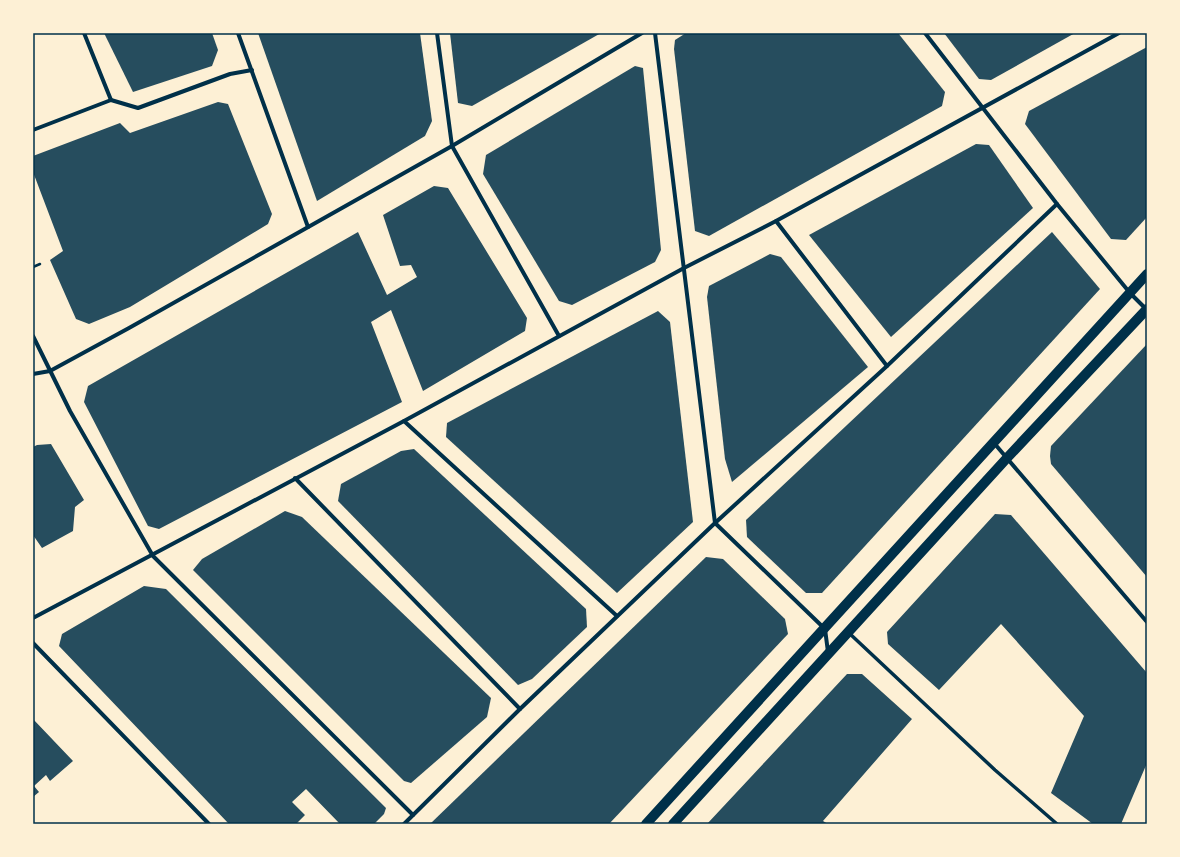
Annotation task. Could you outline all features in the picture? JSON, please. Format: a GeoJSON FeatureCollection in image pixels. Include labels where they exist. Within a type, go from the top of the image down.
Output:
{"type":"FeatureCollection","features":[{"type":"Feature","properties":{"kind":"main road"},"geometry":{"type":"LineString","coordinates":[[646,824],[1147,274]]}},
{"type":"Feature","properties":{"kind":"main road"},"geometry":{"type":"LineString","coordinates":[[673,824],[1007,458],[1147,309]]}},
{"type":"Feature","properties":{"kind":"street"},"geometry":{"type":"LineString","coordinates":[[84,33],[111,100]]}},
{"type":"Feature","properties":{"kind":"street"},"geometry":{"type":"LineString","coordinates":[[238,33],[308,227]]}},
{"type":"Feature","properties":{"kind":"street"},"geometry":{"type":"LineString","coordinates":[[437,33],[452,146],[560,336]]}},
{"type":"Feature","properties":{"kind":"street"},"geometry":{"type":"LineString","coordinates":[[33,374],[50,371],[129,328],[452,146],[642,33]]}},
{"type":"Feature","properties":{"kind":"street"},"geometry":{"type":"LineString","coordinates":[[654,33],[715,523],[825,629],[828,655]]}},
{"type":"Feature","properties":{"kind":"street"},"geometry":{"type":"LineString","coordinates":[[925,33],[1058,204],[1130,293],[1147,309]]}},
{"type":"Feature","properties":{"kind":"street"},"geometry":{"type":"LineString","coordinates":[[33,618],[404,421],[684,268],[776,221],[1119,33]]}},
{"type":"Feature","properties":{"kind":"street"},"geometry":{"type":"LineString","coordinates":[[33,130],[111,100],[138,108],[230,74],[252,70]]}},
{"type":"Feature","properties":{"kind":"street"},"geometry":{"type":"LineString","coordinates":[[404,824],[520,709],[715,523],[887,366],[1058,204]]}},
{"type":"Feature","properties":{"kind":"street"},"geometry":{"type":"LineString","coordinates":[[776,221],[887,366]]}},
{"type":"Feature","properties":{"kind":"street"},"geometry":{"type":"LineString","coordinates":[[33,336],[70,411],[152,555],[413,815]]}},
{"type":"Feature","properties":{"kind":"street"},"geometry":{"type":"LineString","coordinates":[[404,421],[617,616]]}},
{"type":"Feature","properties":{"kind":"street"},"geometry":{"type":"LineString","coordinates":[[994,442],[1147,622]]}},
{"type":"Feature","properties":{"kind":"street"},"geometry":{"type":"LineString","coordinates":[[295,478],[520,709]]}},
{"type":"Feature","properties":{"kind":"street"},"geometry":{"type":"LineString","coordinates":[[848,632],[994,770],[1057,824]]}},
{"type":"Feature","properties":{"kind":"street"},"geometry":{"type":"LineString","coordinates":[[34,646],[209,824]]}},
{"type":"Feature","properties":{"kind":"path"},"geometry":{"type":"LineString","coordinates":[[33,266],[40,264]]}},
{"type":"Feature","properties":{"kind":"building"},"geometry":{"type":"Polygon","coordinates":[[[104,33],[212,33],[218,50],[212,66],[133,92],[104,33]]]}},
{"type":"Feature","properties":{"kind":"building"},"geometry":{"type":"Polygon","coordinates":[[[258,33],[420,33],[432,121],[425,136],[317,201],[258,33]]]}},
{"type":"Feature","properties":{"kind":"building"},"geometry":{"type":"Polygon","coordinates":[[[450,33],[601,33],[472,106],[458,103],[450,33]]]}},
{"type":"Feature","properties":{"kind":"building"},"geometry":{"type":"Polygon","coordinates":[[[686,33],[898,33],[945,92],[942,106],[709,236],[695,231],[674,49],[675,40],[686,33]]]}},
{"type":"Feature","properties":{"kind":"building"},"geometry":{"type":"Polygon","coordinates":[[[944,33],[1075,33],[991,80],[979,79],[944,33]]]}},
{"type":"Feature","properties":{"kind":"building"},"geometry":{"type":"Polygon","coordinates":[[[1147,47],[1147,217],[1126,240],[1111,239],[1025,124],[1029,111],[1147,47]]]}},
{"type":"Feature","properties":{"kind":"building"},"geometry":{"type":"Polygon","coordinates":[[[635,66],[643,68],[661,250],[655,262],[572,305],[559,301],[483,174],[486,155],[635,66]]]}},
{"type":"Feature","properties":{"kind":"building"},"geometry":{"type":"Polygon","coordinates":[[[218,102],[228,104],[272,214],[268,224],[130,307],[89,324],[76,319],[50,260],[63,251],[33,172],[33,156],[120,123],[130,133],[218,102]]]}},
{"type":"Feature","properties":{"kind":"building"},"geometry":{"type":"Polygon","coordinates":[[[976,144],[989,145],[1033,208],[891,337],[809,235],[976,144]]]}},
{"type":"Feature","properties":{"kind":"building"},"geometry":{"type":"Polygon","coordinates":[[[434,186],[448,188],[527,318],[525,331],[423,391],[391,310],[371,322],[402,402],[159,529],[148,526],[84,402],[88,386],[358,232],[387,295],[417,277],[411,265],[400,266],[383,215],[434,186]]]}},
{"type":"Feature","properties":{"kind":"building"},"geometry":{"type":"Polygon","coordinates":[[[1052,232],[1100,289],[822,593],[806,593],[747,537],[746,520],[1052,232]]]}},
{"type":"Feature","properties":{"kind":"building"},"geometry":{"type":"Polygon","coordinates":[[[770,254],[781,257],[868,367],[732,482],[725,459],[707,297],[709,286],[770,254]]]}},
{"type":"Feature","properties":{"kind":"building"},"geometry":{"type":"Polygon","coordinates":[[[658,311],[670,322],[693,522],[617,593],[446,437],[447,423],[658,311]]]}},
{"type":"Feature","properties":{"kind":"building"},"geometry":{"type":"Polygon","coordinates":[[[1147,344],[1147,577],[1051,464],[1050,456],[1051,446],[1147,344]]]}},
{"type":"Feature","properties":{"kind":"building"},"geometry":{"type":"Polygon","coordinates":[[[51,444],[84,500],[75,507],[73,531],[42,548],[33,535],[33,447],[37,445],[51,444]]]}},
{"type":"Feature","properties":{"kind":"building"},"geometry":{"type":"Polygon","coordinates":[[[414,449],[586,609],[587,627],[532,679],[518,685],[338,501],[341,484],[401,451],[414,449]]]}},
{"type":"Feature","properties":{"kind":"building"},"geometry":{"type":"Polygon","coordinates":[[[285,511],[302,517],[491,698],[487,717],[411,783],[404,781],[193,570],[202,559],[285,511]]]}},
{"type":"Feature","properties":{"kind":"building"},"geometry":{"type":"Polygon","coordinates":[[[995,514],[1011,515],[1147,673],[1147,763],[1121,824],[1093,824],[1051,793],[1084,716],[1001,624],[939,690],[888,644],[887,632],[995,514]]]}},
{"type":"Feature","properties":{"kind":"building"},"geometry":{"type":"Polygon","coordinates":[[[706,557],[723,559],[785,619],[788,634],[609,824],[430,824],[706,557]]]}},
{"type":"Feature","properties":{"kind":"building"},"geometry":{"type":"Polygon","coordinates":[[[144,586],[166,589],[386,808],[384,814],[374,824],[340,824],[306,789],[292,802],[305,815],[296,824],[229,824],[59,646],[62,634],[144,586]]]}},
{"type":"Feature","properties":{"kind":"building"},"geometry":{"type":"Polygon","coordinates":[[[847,674],[862,674],[912,719],[823,821],[828,824],[707,824],[847,674]]]}},
{"type":"Feature","properties":{"kind":"building"},"geometry":{"type":"Polygon","coordinates":[[[33,719],[73,761],[50,781],[46,775],[34,786],[39,792],[33,797],[33,719]]]}}]}
